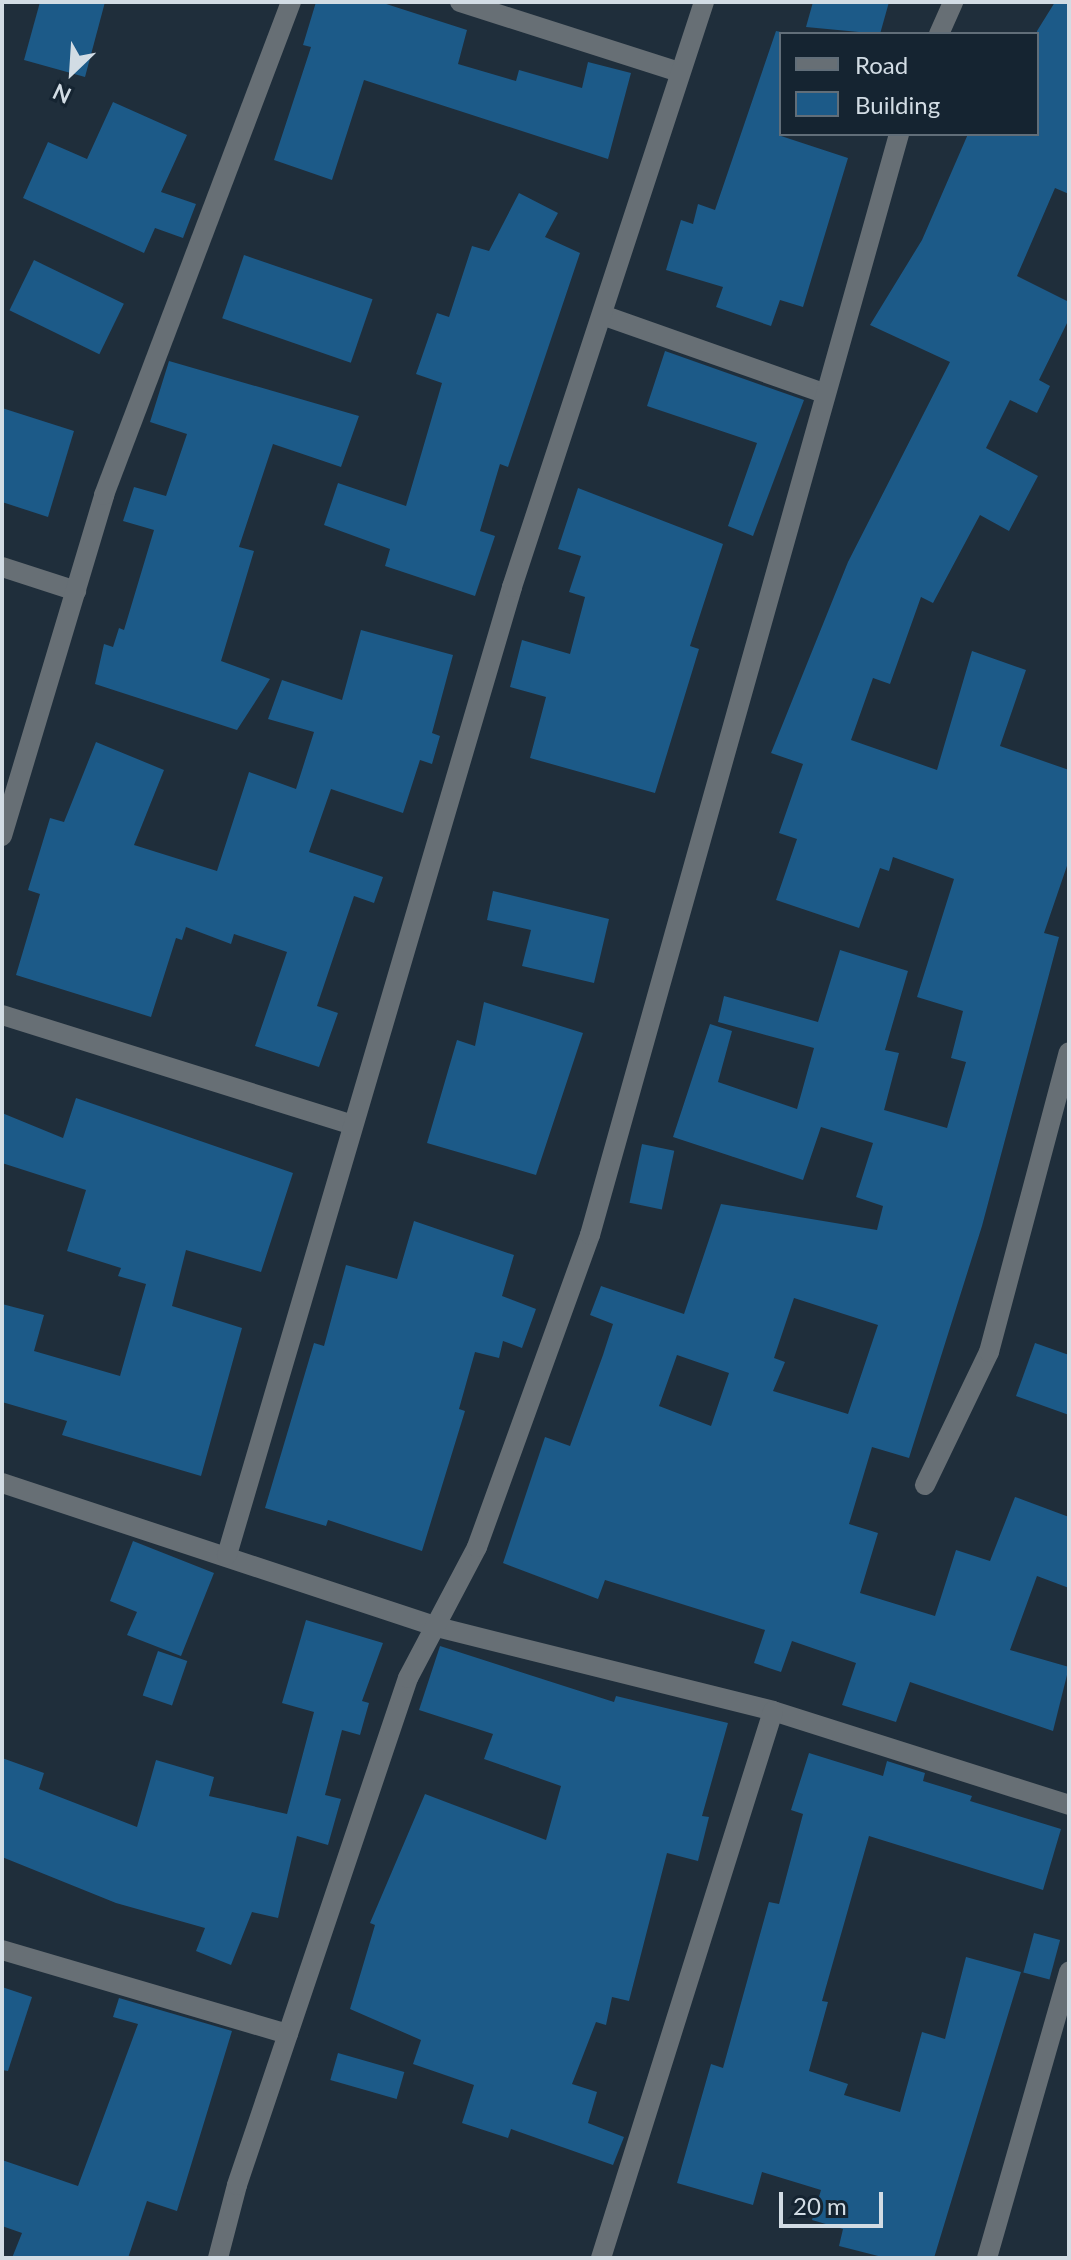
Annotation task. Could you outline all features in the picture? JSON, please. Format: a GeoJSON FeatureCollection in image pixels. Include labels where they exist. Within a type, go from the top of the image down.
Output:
{"type":"FeatureCollection","features":[{"type":"Feature","properties":{"kind":"street"},"geometry":{"type":"LineString","coordinates":[[2,836],[104,495],[291,2]]}},
{"type":"Feature","properties":{"kind":"street"},"geometry":{"type":"LineString","coordinates":[[460,2],[679,72]]}},
{"type":"Feature","properties":{"kind":"street"},"geometry":{"type":"LineString","coordinates":[[227,1555],[512,587],[605,316],[679,72],[704,2]]}},
{"type":"Feature","properties":{"kind":"street"},"geometry":{"type":"LineString","coordinates":[[940,32],[953,2]]}},
{"type":"Feature","properties":{"kind":"street"},"geometry":{"type":"LineString","coordinates":[[218,2258],[288,2034],[408,1678],[437,1627],[516,1450],[590,1235],[898,136]]}},
{"type":"Feature","properties":{"kind":"street"},"geometry":{"type":"LineString","coordinates":[[605,316],[824,393]]}},
{"type":"Feature","properties":{"kind":"street"},"geometry":{"type":"LineString","coordinates":[[2,567],[76,591]]}},
{"type":"Feature","properties":{"kind":"street"},"geometry":{"type":"LineString","coordinates":[[2,1015],[352,1125]]}},
{"type":"Feature","properties":{"kind":"street"},"geometry":{"type":"LineString","coordinates":[[925,1485],[989,1352],[1069,1052]]}},
{"type":"Feature","properties":{"kind":"street"},"geometry":{"type":"LineString","coordinates":[[2,1483],[437,1627],[773,1711],[1069,1805]]}},
{"type":"Feature","properties":{"kind":"street"},"geometry":{"type":"LineString","coordinates":[[601,2258],[773,1711]]}},
{"type":"Feature","properties":{"kind":"street"},"geometry":{"type":"LineString","coordinates":[[2,1950],[288,2034]]}},
{"type":"Feature","properties":{"kind":"street"},"geometry":{"type":"LineString","coordinates":[[987,2258],[1069,1972]]}},
{"type":"Feature","properties":{"kind":"building"},"geometry":{"type":"Polygon","coordinates":[[[40,2],[105,2],[85,77],[24,60],[40,2]]]}},
{"type":"Feature","properties":{"kind":"building"},"geometry":{"type":"Polygon","coordinates":[[[316,2],[380,2],[467,30],[458,64],[516,81],[519,70],[582,88],[588,62],[631,73],[608,159],[364,80],[332,180],[274,160],[311,47],[303,45],[316,2]]]}},
{"type":"Feature","properties":{"kind":"building"},"geometry":{"type":"Polygon","coordinates":[[[813,2],[889,2],[881,32],[806,27],[813,2]]]}},
{"type":"Feature","properties":{"kind":"building"},"geometry":{"type":"Polygon","coordinates":[[[1055,2],[1069,2],[1069,194],[1055,188],[1017,276],[1069,302],[1069,319],[1039,380],[1050,386],[1037,413],[1010,400],[986,448],[1038,476],[1009,531],[980,515],[933,603],[921,597],[890,684],[873,678],[851,740],[937,770],[972,651],[1026,670],[1000,746],[1069,770],[1069,860],[1044,933],[1059,937],[982,1226],[909,1458],[872,1447],[849,1524],[878,1533],[860,1593],[935,1616],[956,1550],[990,1561],[1015,1497],[1069,1517],[1069,1588],[1037,1576],[1010,1650],[1069,1667],[1053,1731],[910,1682],[896,1722],[842,1705],[856,1663],[792,1641],[781,1672],[754,1663],[765,1630],[605,1580],[598,1599],[503,1563],[545,1437],[570,1446],[603,1355],[613,1324],[590,1315],[601,1286],[684,1314],[721,1204],[877,1230],[883,1206],[856,1197],[873,1143],[821,1127],[803,1180],[673,1137],[710,1024],[732,1031],[718,1082],[797,1109],[814,1048],[718,1022],[724,996],[818,1022],[840,950],[908,971],[885,1050],[899,1053],[884,1110],[947,1128],[966,1062],[951,1058],[963,1011],[917,997],[954,879],[893,857],[889,871],[880,868],[859,928],[776,900],[797,839],[779,833],[803,764],[771,753],[848,562],[950,362],[870,325],[922,240],[967,136],[1039,136],[1037,32],[1055,2]],[[794,1298],[774,1358],[785,1362],[773,1391],[848,1414],[878,1325],[794,1298]],[[677,1355],[659,1406],[711,1426],[729,1373],[677,1355]]]}},
{"type":"Feature","properties":{"kind":"building"},"geometry":{"type":"Polygon","coordinates":[[[776,31],[781,32],[779,136],[848,158],[803,307],[780,300],[771,326],[716,307],[723,287],[666,270],[681,220],[693,224],[698,204],[715,210],[776,31]]]}},
{"type":"Feature","properties":{"kind":"building"},"geometry":{"type":"Polygon","coordinates":[[[113,102],[187,135],[161,192],[196,204],[183,238],[155,228],[144,253],[23,198],[48,142],[87,159],[113,102]]]}},
{"type":"Feature","properties":{"kind":"building"},"geometry":{"type":"Polygon","coordinates":[[[519,193],[558,213],[545,237],[580,253],[508,467],[500,464],[480,531],[495,536],[475,596],[385,566],[390,549],[324,525],[338,483],[406,506],[442,383],[416,374],[437,313],[449,317],[472,246],[489,251],[519,193]]]}},
{"type":"Feature","properties":{"kind":"building"},"geometry":{"type":"Polygon","coordinates":[[[244,255],[373,299],[351,363],[222,318],[244,255]]]}},
{"type":"Feature","properties":{"kind":"building"},"geometry":{"type":"Polygon","coordinates":[[[34,260],[124,304],[99,354],[9,310],[34,260]]]}},
{"type":"Feature","properties":{"kind":"building"},"geometry":{"type":"Polygon","coordinates":[[[665,351],[804,400],[753,536],[728,526],[757,443],[647,406],[665,351]]]}},
{"type":"Feature","properties":{"kind":"building"},"geometry":{"type":"Polygon","coordinates":[[[169,361],[359,416],[341,467],[273,444],[239,547],[254,551],[221,661],[270,679],[237,730],[95,684],[104,644],[113,647],[119,628],[124,630],[154,530],[123,521],[134,487],[166,496],[187,434],[150,422],[169,361]]]}},
{"type":"Feature","properties":{"kind":"building"},"geometry":{"type":"Polygon","coordinates":[[[2,408],[74,431],[48,517],[2,502],[2,408]]]}},
{"type":"Feature","properties":{"kind":"building"},"geometry":{"type":"Polygon","coordinates":[[[578,488],[723,544],[690,646],[699,649],[655,793],[530,758],[546,697],[510,687],[522,640],[570,654],[585,597],[569,592],[581,556],[558,549],[578,488]]]}},
{"type":"Feature","properties":{"kind":"building"},"geometry":{"type":"Polygon","coordinates":[[[361,630],[453,655],[432,733],[440,736],[432,764],[420,760],[403,813],[331,789],[309,852],[383,877],[374,903],[354,896],[317,1006],[338,1013],[319,1067],[255,1046],[287,952],[234,934],[231,944],[186,927],[182,940],[176,938],[151,1017],[16,975],[40,894],[28,890],[50,818],[64,822],[96,742],[164,770],[134,845],[217,871],[249,772],[296,789],[314,732],[268,719],[282,680],[342,700],[361,630]]]}},
{"type":"Feature","properties":{"kind":"building"},"geometry":{"type":"Polygon","coordinates":[[[493,891],[609,919],[594,983],[522,966],[531,930],[487,920],[493,891]]]}},
{"type":"Feature","properties":{"kind":"building"},"geometry":{"type":"Polygon","coordinates":[[[484,1002],[583,1033],[536,1175],[427,1143],[457,1040],[475,1046],[484,1002]]]}},
{"type":"Feature","properties":{"kind":"building"},"geometry":{"type":"Polygon","coordinates":[[[76,1098],[293,1173],[261,1272],[186,1250],[172,1306],[242,1328],[201,1476],[62,1435],[67,1421],[2,1402],[2,1304],[44,1315],[34,1351],[120,1376],[146,1284],[118,1276],[121,1268],[67,1251],[86,1190],[2,1163],[2,1113],[63,1138],[76,1098]]]}},
{"type":"Feature","properties":{"kind":"building"},"geometry":{"type":"Polygon","coordinates":[[[642,1144],[674,1151],[662,1210],[630,1203],[642,1144]]]}},
{"type":"Feature","properties":{"kind":"building"},"geometry":{"type":"Polygon","coordinates":[[[414,1221],[514,1255],[502,1296],[536,1309],[522,1348],[503,1341],[499,1358],[475,1352],[459,1409],[465,1411],[422,1551],[328,1520],[326,1526],[265,1508],[314,1343],[324,1346],[346,1265],[397,1279],[414,1221]]]}},
{"type":"Feature","properties":{"kind":"building"},"geometry":{"type":"Polygon","coordinates":[[[1035,1343],[1069,1355],[1069,1415],[1016,1396],[1035,1343]]]}},
{"type":"Feature","properties":{"kind":"building"},"geometry":{"type":"Polygon","coordinates":[[[133,1541],[214,1573],[181,1656],[127,1635],[137,1612],[110,1601],[133,1541]]]}},
{"type":"Feature","properties":{"kind":"building"},"geometry":{"type":"Polygon","coordinates":[[[306,1620],[383,1643],[362,1701],[369,1703],[360,1735],[342,1730],[325,1795],[341,1799],[328,1845],[297,1836],[278,1918],[252,1912],[231,1965],[196,1951],[205,1928],[116,1903],[2,1857],[2,1758],[44,1773],[39,1789],[137,1827],[156,1760],[214,1777],[209,1796],[287,1814],[314,1712],[282,1703],[306,1620]]]}},
{"type":"Feature","properties":{"kind":"building"},"geometry":{"type":"Polygon","coordinates":[[[440,1646],[614,1702],[616,1696],[728,1723],[702,1816],[709,1817],[698,1861],[667,1853],[629,2001],[612,1997],[606,2025],[596,2022],[572,2084],[597,2092],[588,2123],[624,2137],[613,2165],[511,2129],[508,2138],[462,2123],[474,2085],[413,2064],[421,2040],[350,2009],[375,1925],[370,1923],[425,1794],[546,1840],[561,1786],[484,1759],[493,1734],[419,1710],[440,1646]]]}},
{"type":"Feature","properties":{"kind":"building"},"geometry":{"type":"Polygon","coordinates":[[[158,1651],[187,1661],[172,1706],[143,1695],[158,1651]]]}},
{"type":"Feature","properties":{"kind":"building"},"geometry":{"type":"Polygon","coordinates":[[[809,1753],[883,1776],[887,1761],[925,1773],[923,1781],[972,1796],[970,1801],[1061,1829],[1043,1890],[869,1836],[822,2001],[828,2002],[809,2071],[848,2084],[844,2095],[900,2112],[922,2032],[945,2039],[966,1957],[1021,1972],[934,2258],[886,2258],[839,2246],[843,2229],[812,2220],[821,2190],[762,2172],[753,2205],[677,2183],[711,2064],[723,2068],[769,1902],[779,1904],[803,1814],[791,1810],[809,1753]]]}},
{"type":"Feature","properties":{"kind":"building"},"geometry":{"type":"Polygon","coordinates":[[[1034,1933],[1060,1940],[1049,1980],[1023,1973],[1034,1933]]]}},
{"type":"Feature","properties":{"kind":"building"},"geometry":{"type":"Polygon","coordinates":[[[2,1987],[32,1997],[8,2071],[2,2070],[2,1987]]]}},
{"type":"Feature","properties":{"kind":"building"},"geometry":{"type":"Polygon","coordinates":[[[119,1998],[232,2031],[177,2211],[147,2201],[128,2258],[12,2258],[22,2233],[2,2226],[2,2160],[78,2186],[138,2024],[113,2017],[119,1998]]]}},
{"type":"Feature","properties":{"kind":"building"},"geometry":{"type":"Polygon","coordinates":[[[338,2053],[404,2072],[397,2099],[330,2080],[338,2053]]]}}]}
